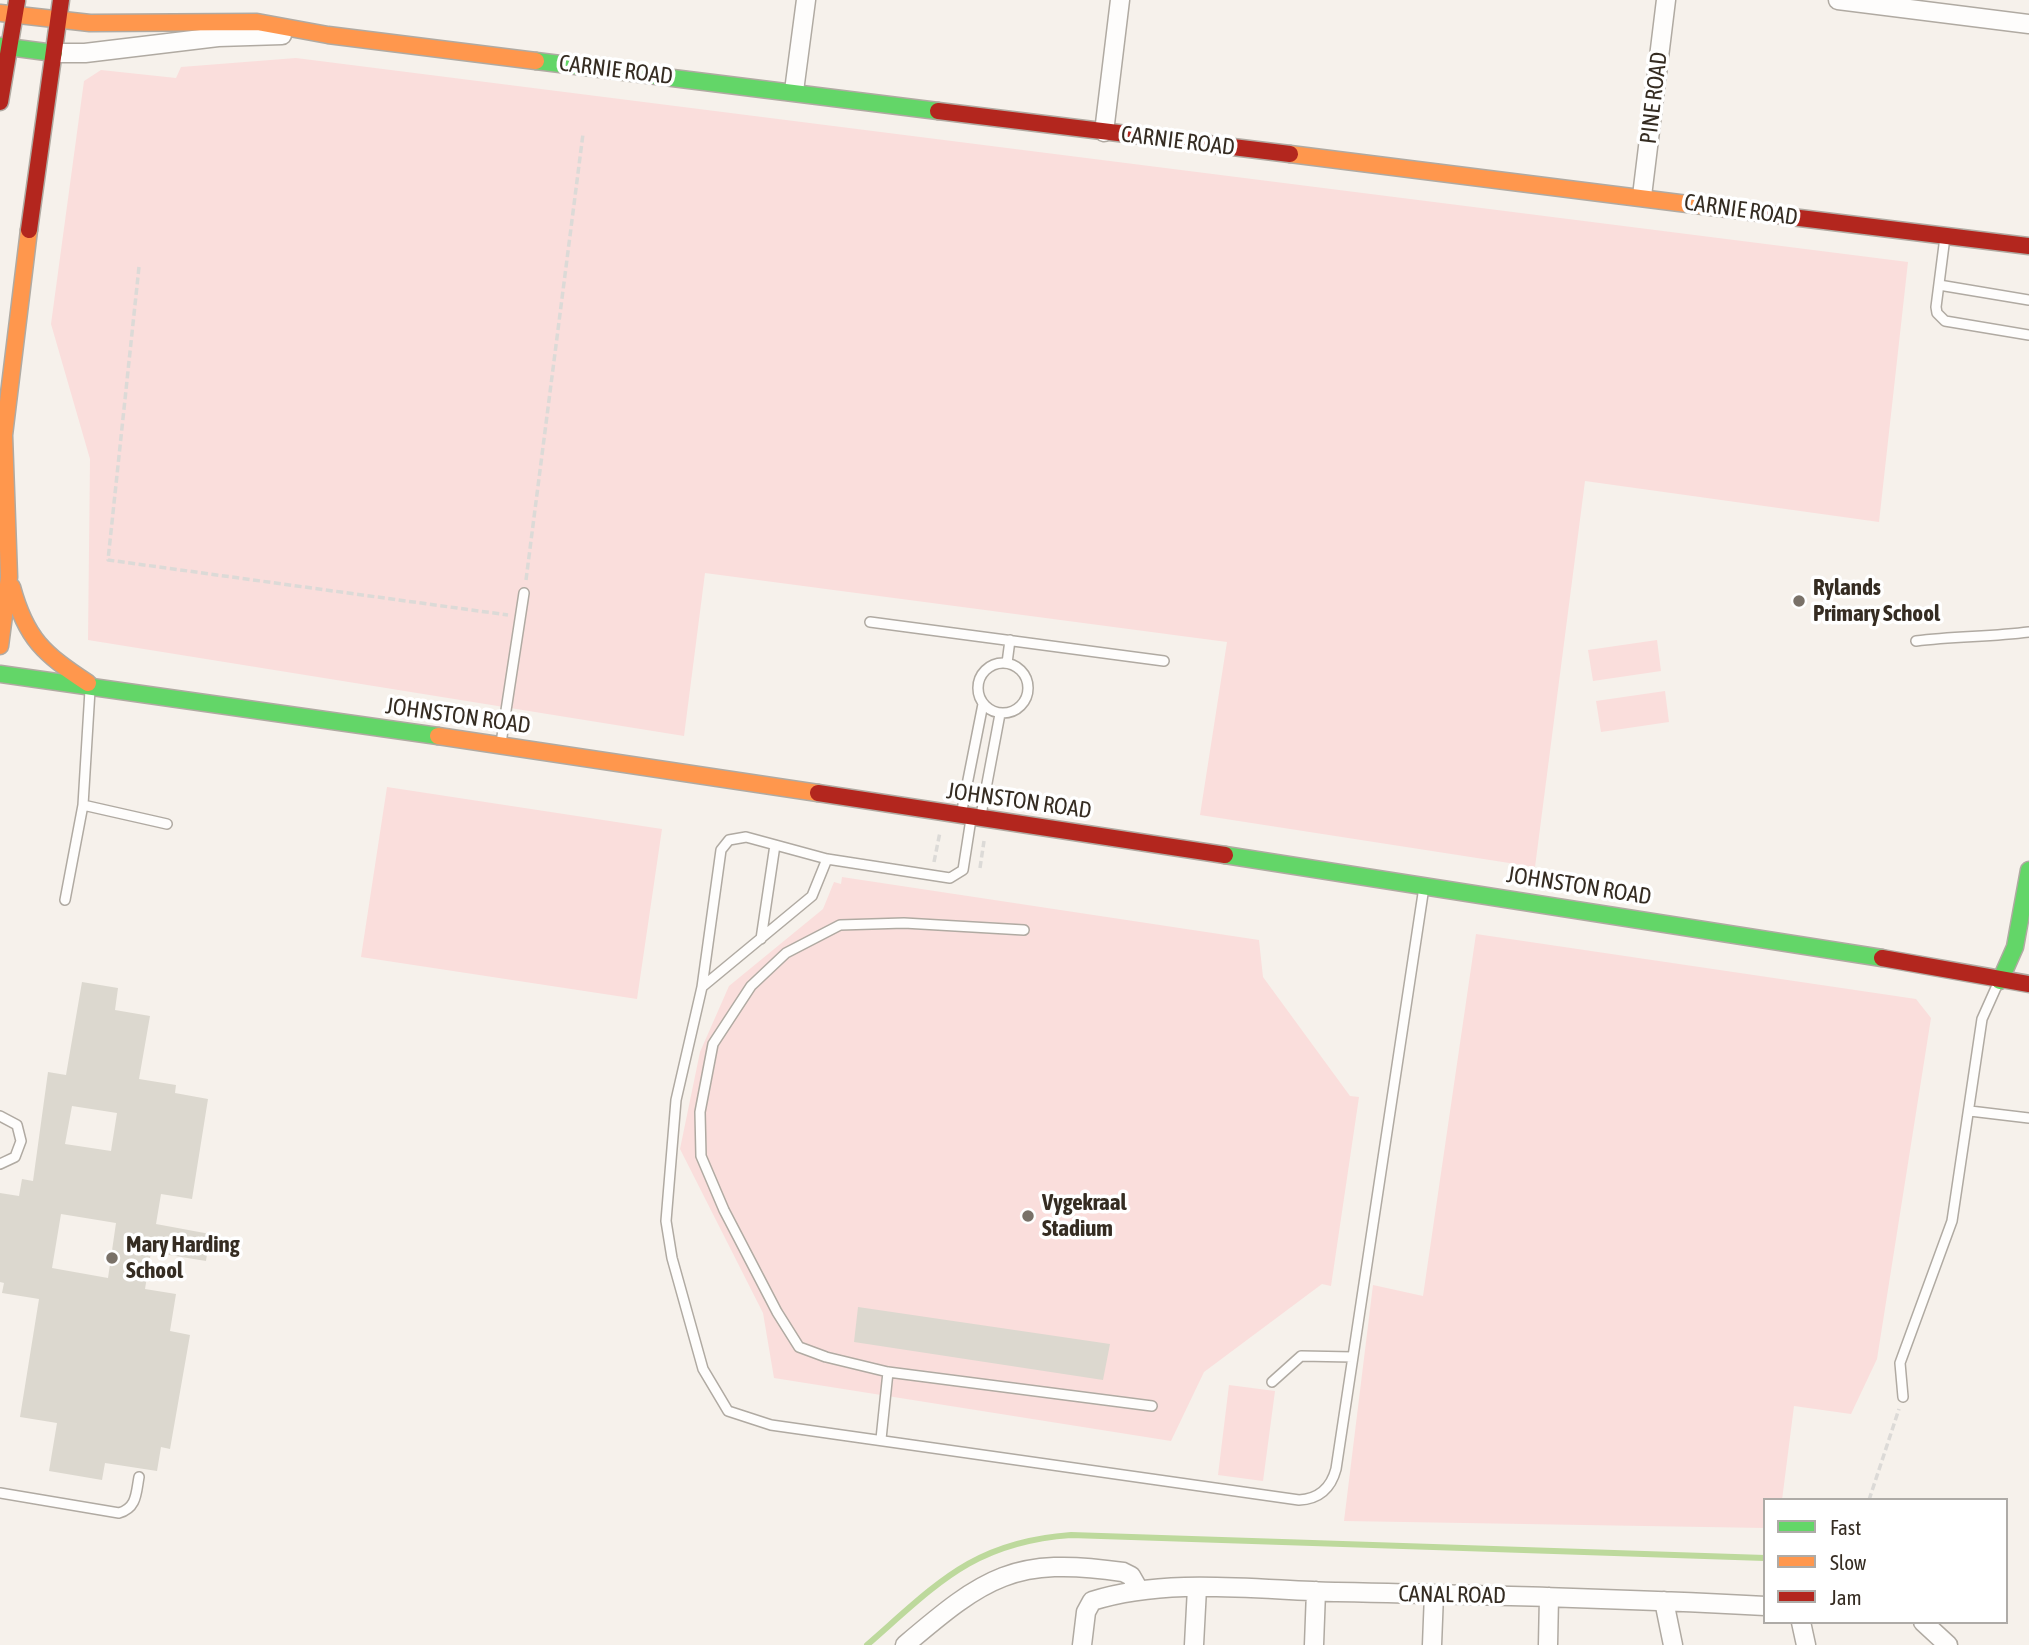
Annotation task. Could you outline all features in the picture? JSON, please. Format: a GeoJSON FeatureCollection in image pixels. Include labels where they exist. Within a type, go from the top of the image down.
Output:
{"type":"FeatureCollection","features":[{"type":"Feature","properties":{"kind":"street"},"geometry":{"type":"LineString","coordinates":[[0,646],[9,576],[4,435],[8,383],[61,0]]}},
{"type":"Feature","properties":{"kind":"street"},"geometry":{"type":"LineString","coordinates":[[794,91],[806,0]]}},
{"type":"Feature","properties":{"kind":"street"},"geometry":{"type":"LineString","coordinates":[[1104,132],[1120,0]]}},
{"type":"Feature","properties":{"kind":"street","name":"PINE ROAD"},"geometry":{"type":"LineString","coordinates":[[1642,196],[1666,0]]}},
{"type":"Feature","properties":{"kind":"street"},"geometry":{"type":"LineString","coordinates":[[1838,0],[2029,24]]}},
{"type":"Feature","properties":{"kind":"street"},"geometry":{"type":"LineString","coordinates":[[0,102],[11,9]]}},
{"type":"Feature","properties":{"kind":"street","name":"CARNIE ROAD"},"geometry":{"type":"LineString","coordinates":[[11,9],[58,20],[90,23],[257,22],[328,35],[2029,246]]}},
{"type":"Feature","properties":{"kind":"street","name":"CARNIE ROAD"},"geometry":{"type":"LineString","coordinates":[[5,46],[54,54],[85,53],[218,37],[328,35]]}},
{"type":"Feature","properties":{"kind":"street"},"geometry":{"type":"LineString","coordinates":[[9,576],[18,612],[29,638],[47,656],[93,687]]}},
{"type":"Feature","properties":{"kind":"street","name":"JOHNSTON ROAD"},"geometry":{"type":"LineString","coordinates":[[0,674],[501,745],[1424,885],[1749,935],[2029,984]]}},
{"type":"Feature","properties":{"kind":"street"},"geometry":{"type":"LineString","coordinates":[[2000,981],[2015,947],[2029,870]]}},
{"type":"Feature","properties":{"kind":"street"},"geometry":{"type":"LineString","coordinates":[[905,1645],[971,1592],[1019,1571],[1065,1567],[1123,1572],[1131,1576],[1139,1590]]}},
{"type":"Feature","properties":{"kind":"street"},"geometry":{"type":"LineString","coordinates":[[1194,1645],[1197,1588]]}},
{"type":"Feature","properties":{"kind":"street","name":"CANAL ROAD"},"geometry":{"type":"LineString","coordinates":[[1082,1645],[1086,1612],[1092,1601],[1139,1590],[1197,1588],[1434,1594],[1763,1606]]}},
{"type":"Feature","properties":{"kind":"street"},"geometry":{"type":"LineString","coordinates":[[1314,1645],[1316,1591]]}},
{"type":"Feature","properties":{"kind":"street"},"geometry":{"type":"LineString","coordinates":[[1432,1645],[1434,1594]]}},
{"type":"Feature","properties":{"kind":"street"},"geometry":{"type":"LineString","coordinates":[[1548,1645],[1549,1597]]}},
{"type":"Feature","properties":{"kind":"street"},"geometry":{"type":"LineString","coordinates":[[1664,1601],[1673,1645]]}},
{"type":"Feature","properties":{"kind":"street"},"geometry":{"type":"LineString","coordinates":[[1801,1624],[1806,1645]]}},
{"type":"Feature","properties":{"kind":"street"},"geometry":{"type":"LineString","coordinates":[[1925,1624],[1948,1645]]}},
{"type":"Feature","properties":{"kind":"lane"},"geometry":{"type":"LineString","coordinates":[[1945,236],[1937,313],[1945,321],[2029,335]]}},
{"type":"Feature","properties":{"kind":"lane"},"geometry":{"type":"LineString","coordinates":[[1939,285],[2029,300]]}},
{"type":"Feature","properties":{"kind":"lane"},"geometry":{"type":"LineString","coordinates":[[501,745],[524,593]]}},
{"type":"Feature","properties":{"kind":"lane"},"geometry":{"type":"LineString","coordinates":[[870,622],[1164,661]]}},
{"type":"Feature","properties":{"kind":"lane"},"geometry":{"type":"LineString","coordinates":[[1916,641],[1971,634],[1986,637],[2029,632]]}},
{"type":"Feature","properties":{"kind":"lane"},"geometry":{"type":"LineString","coordinates":[[1007,663],[1010,640]]}},
{"type":"Feature","properties":{"kind":"lane"},"geometry":{"type":"LineString","coordinates":[[983,704],[1000,714],[1019,709],[1029,692],[1024,673],[1007,663],[997,664],[981,675],[978,685],[983,704],[963,870],[950,878],[827,859],[746,837],[729,840],[721,850],[702,987],[676,1100],[666,1221],[672,1258],[703,1369],[728,1410],[771,1425],[1307,1500],[1321,1494],[1334,1479],[1424,885]]}},
{"type":"Feature","properties":{"kind":"lane"},"geometry":{"type":"LineString","coordinates":[[65,900],[83,804],[93,687]]}},
{"type":"Feature","properties":{"kind":"lane"},"geometry":{"type":"LineString","coordinates":[[971,817],[1000,714]]}},
{"type":"Feature","properties":{"kind":"lane"},"geometry":{"type":"LineString","coordinates":[[83,804],[167,824]]}},
{"type":"Feature","properties":{"kind":"lane"},"geometry":{"type":"LineString","coordinates":[[761,939],[775,845]]}},
{"type":"Feature","properties":{"kind":"lane"},"geometry":{"type":"LineString","coordinates":[[702,987],[812,896],[827,859]]}},
{"type":"Feature","properties":{"kind":"lane"},"geometry":{"type":"LineString","coordinates":[[1024,930],[904,923],[840,925],[786,953],[751,986],[713,1044],[700,1112],[701,1156],[724,1210],[777,1312],[799,1347],[826,1357],[888,1372],[1152,1406]]}},
{"type":"Feature","properties":{"kind":"lane"},"geometry":{"type":"LineString","coordinates":[[1903,1397],[1900,1363],[1952,1221],[1982,1019],[2000,981]]}},
{"type":"Feature","properties":{"kind":"lane"},"geometry":{"type":"LineString","coordinates":[[1970,1111],[2029,1118]]}},
{"type":"Feature","properties":{"kind":"lane"},"geometry":{"type":"LineString","coordinates":[[0,1116],[17,1125],[21,1141],[15,1157],[0,1164]]}},
{"type":"Feature","properties":{"kind":"lane"},"geometry":{"type":"LineString","coordinates":[[1272,1382],[1292,1361],[1301,1356],[1353,1357]]}},
{"type":"Feature","properties":{"kind":"lane"},"geometry":{"type":"LineString","coordinates":[[881,1439],[888,1372]]}},
{"type":"Feature","properties":{"kind":"lane"},"geometry":{"type":"LineString","coordinates":[[0,1493],[119,1513],[129,1510],[135,1502],[139,1477]]}},
{"type":"Feature","properties":{"kind":"path"},"geometry":{"type":"LineString","coordinates":[[524,593],[583,134]]}},
{"type":"Feature","properties":{"kind":"path"},"geometry":{"type":"LineString","coordinates":[[139,267],[108,560],[520,617]]}},
{"type":"Feature","properties":{"kind":"path"},"geometry":{"type":"LineString","coordinates":[[933,864],[942,827]]}},
{"type":"Feature","properties":{"kind":"path"},"geometry":{"type":"LineString","coordinates":[[980,868],[985,836]]}},
{"type":"Feature","properties":{"kind":"path"},"geometry":{"type":"LineString","coordinates":[[1870,1498],[1903,1397]]}},
{"type":"Feature","properties":{"kind":"shaded area"},"geometry":{"type":"Polygon","coordinates":[[[296,58],[1908,262],[1879,522],[1585,481],[1535,867],[1200,815],[1227,642],[705,573],[684,736],[88,640],[90,459],[51,324],[84,81],[101,70],[176,78],[181,67],[296,58]]]}},
{"type":"Feature","properties":{"kind":"shaded area"},"geometry":{"type":"Polygon","coordinates":[[[1657,640],[1661,671],[1593,681],[1588,650],[1657,640]]]}},
{"type":"Feature","properties":{"kind":"shaded area"},"geometry":{"type":"Polygon","coordinates":[[[1665,691],[1669,722],[1601,732],[1596,701],[1665,691]]]}},
{"type":"Feature","properties":{"kind":"shaded area"},"geometry":{"type":"Polygon","coordinates":[[[387,787],[662,829],[637,999],[361,957],[387,787]]]}},
{"type":"Feature","properties":{"kind":"shaded area","name":"Vygekraal Stadium"},"geometry":{"type":"Polygon","coordinates":[[[842,877],[1259,940],[1263,977],[1350,1096],[1359,1097],[1331,1286],[1322,1284],[1204,1372],[1171,1441],[774,1378],[763,1313],[680,1149],[700,1052],[729,986],[823,909],[834,882],[841,884],[842,877]]]}},
{"type":"Feature","properties":{"kind":"shaded area"},"geometry":{"type":"Polygon","coordinates":[[[1476,934],[1916,999],[1931,1018],[1877,1359],[1851,1414],[1794,1406],[1782,1498],[1763,1498],[1763,1528],[1344,1521],[1373,1285],[1423,1296],[1476,934]]]}},
{"type":"Feature","properties":{"kind":"shaded area"},"geometry":{"type":"Polygon","coordinates":[[[1229,1385],[1275,1391],[1263,1481],[1218,1475],[1229,1385]]]}},
{"type":"Feature","properties":{"kind":"building"},"geometry":{"type":"Polygon","coordinates":[[[82,982],[118,988],[115,1010],[150,1016],[139,1079],[176,1085],[175,1093],[208,1099],[192,1199],[161,1194],[156,1224],[210,1234],[206,1261],[151,1252],[145,1289],[176,1294],[170,1331],[190,1335],[170,1449],[161,1447],[157,1471],[105,1463],[102,1480],[49,1471],[57,1423],[20,1417],[39,1299],[2,1293],[4,1283],[0,1282],[0,1193],[19,1196],[22,1179],[33,1181],[48,1072],[66,1075],[82,982]],[[72,1106],[65,1144],[111,1151],[117,1113],[72,1106]],[[61,1214],[52,1268],[108,1278],[116,1223],[61,1214]]]}},
{"type":"Feature","properties":{"kind":"building"},"geometry":{"type":"Polygon","coordinates":[[[858,1307],[1110,1344],[1103,1380],[854,1342],[858,1307]]]}},
{"type":"Feature","properties":{"kind":"waterway"},"geometry":{"type":"LineString","coordinates":[[867,1645],[936,1585],[982,1557],[1037,1539],[1071,1535],[1763,1558]]}},
{"type":"Feature","properties":{"kind":"traffic: fast"},"geometry":{"type":"LineString","coordinates":[[0,46],[54,53]]}},
{"type":"Feature","properties":{"kind":"traffic: fast"},"geometry":{"type":"LineString","coordinates":[[536,61],[938,111]]}},
{"type":"Feature","properties":{"kind":"traffic: fast"},"geometry":{"type":"LineString","coordinates":[[0,674],[438,736]]}},
{"type":"Feature","properties":{"kind":"traffic: fast"},"geometry":{"type":"LineString","coordinates":[[1225,855],[1882,958]]}},
{"type":"Feature","properties":{"kind":"traffic: fast"},"geometry":{"type":"LineString","coordinates":[[2000,981],[2015,947],[2029,870]]}},
{"type":"Feature","properties":{"kind":"traffic: slow"},"geometry":{"type":"LineString","coordinates":[[0,13],[90,23],[257,22],[328,35],[536,61]]}},
{"type":"Feature","properties":{"kind":"traffic: slow"},"geometry":{"type":"LineString","coordinates":[[1290,154],[1767,214]]}},
{"type":"Feature","properties":{"kind":"traffic: slow"},"geometry":{"type":"LineString","coordinates":[[0,646],[9,577],[4,435],[29,230]]}},
{"type":"Feature","properties":{"kind":"traffic: slow"},"geometry":{"type":"LineString","coordinates":[[12,587],[24,620],[39,644],[48,654],[88,683]]}},
{"type":"Feature","properties":{"kind":"traffic: slow"},"geometry":{"type":"LineString","coordinates":[[438,736],[818,793]]}},
{"type":"Feature","properties":{"kind":"traffic: jam"},"geometry":{"type":"LineString","coordinates":[[29,230],[61,0]]}},
{"type":"Feature","properties":{"kind":"traffic: jam"},"geometry":{"type":"LineString","coordinates":[[0,102],[17,1]]}},
{"type":"Feature","properties":{"kind":"traffic: jam"},"geometry":{"type":"LineString","coordinates":[[938,111],[1290,154]]}},
{"type":"Feature","properties":{"kind":"traffic: jam"},"geometry":{"type":"LineString","coordinates":[[1767,214],[2029,246]]}},
{"type":"Feature","properties":{"kind":"traffic: jam"},"geometry":{"type":"LineString","coordinates":[[818,793],[1225,855]]}},
{"type":"Feature","properties":{"kind":"traffic: jam"},"geometry":{"type":"LineString","coordinates":[[1882,958],[2029,984]]}},
{"type":"Feature","properties":{"kind":"place","name":"Rylands Primary School"},"geometry":{"type":"Point","coordinates":[1799,601]}},
{"type":"Feature","properties":{"kind":"place","name":"Vygekraal Stadium"},"geometry":{"type":"Point","coordinates":[1028,1216]}},
{"type":"Feature","properties":{"kind":"place","name":"Mary Harding School"},"geometry":{"type":"Point","coordinates":[112,1258]}}]}
